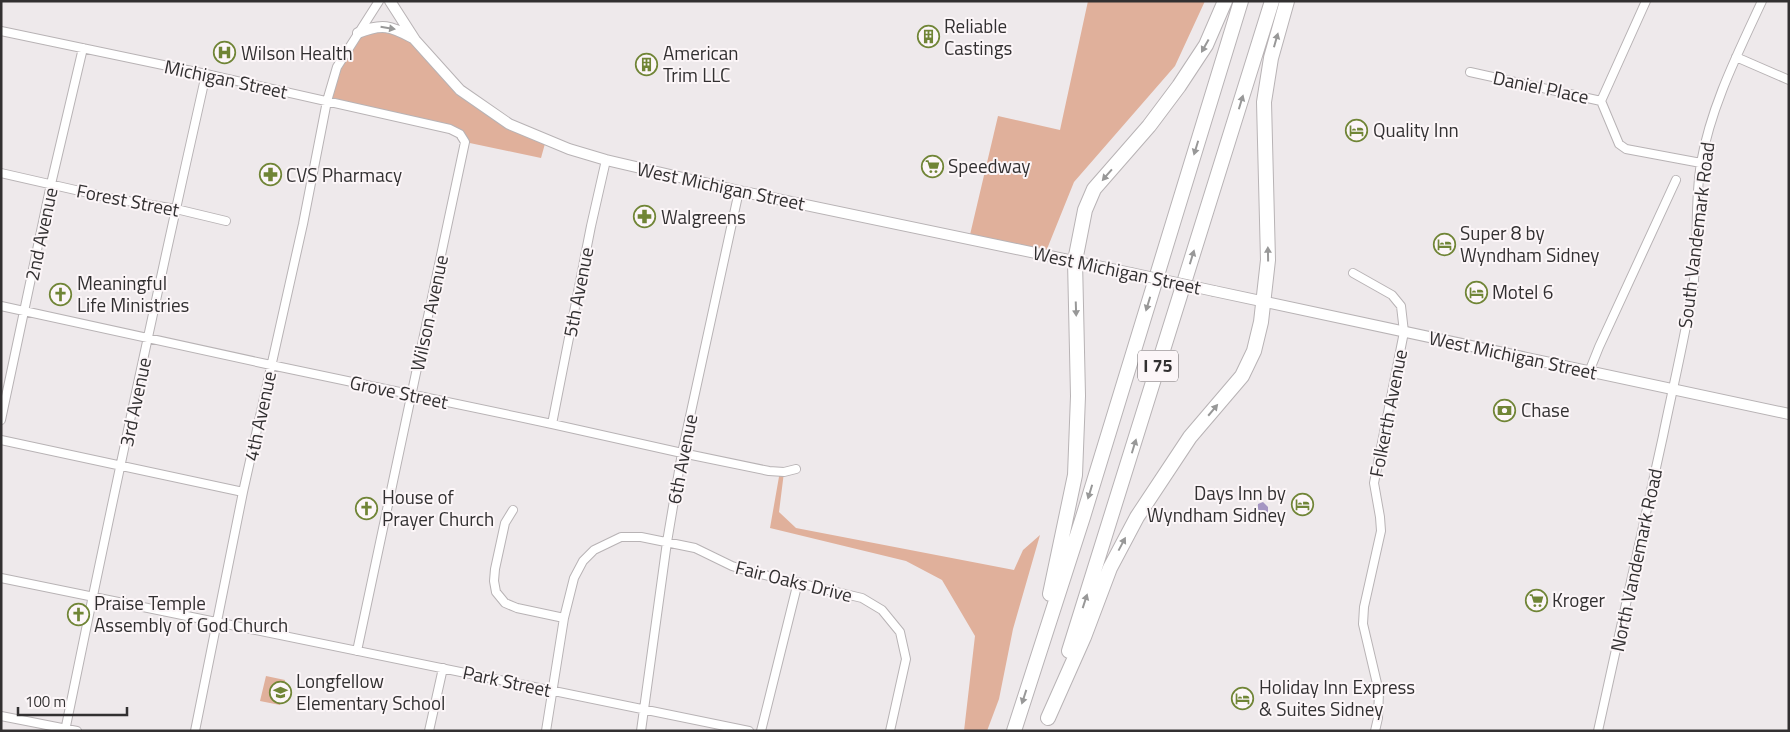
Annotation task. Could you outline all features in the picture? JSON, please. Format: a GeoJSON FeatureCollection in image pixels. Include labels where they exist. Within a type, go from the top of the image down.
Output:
{"type":"FeatureCollection","features":[{"type":"Feature","properties":{"kind":"highway"},"geometry":{"type":"LineString","coordinates":[[1032,674],[1076,475],[1078,396],[1075,261],[1085,210],[1094,189],[1149,126],[1180,86],[1206,45],[1225,1]]}},
{"type":"Feature","properties":{"kind":"highway","name":"I 75"},"geometry":{"type":"LineString","coordinates":[[1014,731],[1086,508],[1241,1]]}},
{"type":"Feature","properties":{"kind":"highway","name":"I 75"},"geometry":{"type":"LineString","coordinates":[[1046,724],[1272,1]]}},
{"type":"Feature","properties":{"kind":"highway"},"geometry":{"type":"LineString","coordinates":[[1046,724],[1084,638],[1110,568],[1137,517],[1190,437],[1242,376],[1254,351],[1262,322],[1268,260],[1264,102],[1271,58],[1287,1]]}},
{"type":"Feature","properties":{"kind":"main road"},"geometry":{"type":"LineString","coordinates":[[390,1],[415,40]]}},
{"type":"Feature","properties":{"kind":"main road"},"geometry":{"type":"LineString","coordinates":[[358,33],[383,26],[397,29],[415,40]]}},
{"type":"Feature","properties":{"kind":"main road","name":"West Michigan Street"},"geometry":{"type":"LineString","coordinates":[[415,40],[460,90],[509,124],[569,149],[606,160],[739,191],[1789,414]]}},
{"type":"Feature","properties":{"kind":"street","name":"4th Avenue"},"geometry":{"type":"LineString","coordinates":[[195,731],[243,492],[303,224],[327,101],[337,67],[379,1]]}},
{"type":"Feature","properties":{"kind":"street"},"geometry":{"type":"LineString","coordinates":[[1601,100],[1646,1]]}},
{"type":"Feature","properties":{"kind":"street","name":"South Vandemark Road"},"geometry":{"type":"LineString","coordinates":[[1672,389],[1693,287],[1697,192],[1701,163],[1710,125],[1736,57],[1762,1]]}},
{"type":"Feature","properties":{"kind":"street","name":"Michigan Street"},"geometry":{"type":"LineString","coordinates":[[1,32],[206,74],[450,129]]}},
{"type":"Feature","properties":{"kind":"street","name":"2nd Avenue"},"geometry":{"type":"LineString","coordinates":[[1,420],[51,184],[83,48]]}},
{"type":"Feature","properties":{"kind":"street"},"geometry":{"type":"LineString","coordinates":[[1736,57],[1789,80]]}},
{"type":"Feature","properties":{"kind":"street","name":"Daniel Place"},"geometry":{"type":"LineString","coordinates":[[1470,72],[1601,100],[1619,144],[1626,148],[1701,163]]}},
{"type":"Feature","properties":{"kind":"street","name":"3rd Avenue"},"geometry":{"type":"LineString","coordinates":[[65,730],[92,596],[122,466],[206,74]]}},
{"type":"Feature","properties":{"kind":"street","name":"Wilson Avenue"},"geometry":{"type":"LineString","coordinates":[[357,651],[465,142],[460,134],[450,129]]}},
{"type":"Feature","properties":{"kind":"street","name":"5th Avenue"},"geometry":{"type":"LineString","coordinates":[[552,424],[606,160]]}},
{"type":"Feature","properties":{"kind":"street","name":"Forest Street"},"geometry":{"type":"LineString","coordinates":[[1,174],[115,199],[176,209],[226,221]]}},
{"type":"Feature","properties":{"kind":"street"},"geometry":{"type":"LineString","coordinates":[[1589,372],[1676,180]]}},
{"type":"Feature","properties":{"kind":"street","name":"6th Avenue"},"geometry":{"type":"LineString","coordinates":[[641,731],[667,542],[682,453],[739,191]]}},
{"type":"Feature","properties":{"kind":"street","name":"Folkerth Avenue"},"geometry":{"type":"LineString","coordinates":[[1353,273],[1392,295],[1400,306],[1404,332],[1374,483],[1381,531],[1363,619],[1365,639],[1379,692],[1378,718],[1375,731]]}},
{"type":"Feature","properties":{"kind":"street","name":"Grove Street"},"geometry":{"type":"LineString","coordinates":[[1,306],[769,471],[784,472],[796,469]]}},
{"type":"Feature","properties":{"kind":"street","name":"North Vandemark Road"},"geometry":{"type":"LineString","coordinates":[[1598,731],[1646,520],[1672,389]]}},
{"type":"Feature","properties":{"kind":"street"},"geometry":{"type":"LineString","coordinates":[[1,440],[243,492]]}},
{"type":"Feature","properties":{"kind":"street"},"geometry":{"type":"LineString","coordinates":[[513,510],[505,523],[495,569],[494,582],[496,592],[504,603],[516,608],[564,618]]}},
{"type":"Feature","properties":{"kind":"street","name":"Fair Oaks Drive"},"geometry":{"type":"LineString","coordinates":[[546,731],[564,618],[574,578],[583,561],[594,550],[621,538],[641,537],[695,548],[732,566],[748,571],[862,598],[882,610],[900,632],[906,659],[890,731]]}},
{"type":"Feature","properties":{"kind":"street","name":"Park Street"},"geometry":{"type":"LineString","coordinates":[[1,578],[749,731]]}},
{"type":"Feature","properties":{"kind":"street"},"geometry":{"type":"LineString","coordinates":[[761,731],[798,582]]}},
{"type":"Feature","properties":{"kind":"street"},"geometry":{"type":"LineString","coordinates":[[429,731],[443,668]]}},
{"type":"Feature","properties":{"kind":"street"},"geometry":{"type":"LineString","coordinates":[[1,716],[77,731]]}},
{"type":"Feature","properties":{"kind":"shaded area"},"geometry":{"type":"Polygon","coordinates":[[[1088,1],[1205,1],[1175,66],[1074,182],[1045,254],[969,239],[998,116],[1060,130],[1088,1]]]}},
{"type":"Feature","properties":{"kind":"shaded area"},"geometry":{"type":"Polygon","coordinates":[[[397,29],[460,90],[546,140],[541,158],[465,142],[460,134],[327,101],[337,67],[358,33],[397,29]]]}},
{"type":"Feature","properties":{"kind":"shaded area"},"geometry":{"type":"Polygon","coordinates":[[[780,471],[784,472],[779,512],[796,528],[1014,570],[1023,550],[1040,535],[1013,629],[999,699],[987,731],[964,731],[975,636],[942,580],[906,561],[770,528],[780,471]]]}},
{"type":"Feature","properties":{"kind":"shaded area"},"geometry":{"type":"Polygon","coordinates":[[[1263,502],[1268,507],[1268,517],[1261,515],[1259,511],[1258,504],[1263,502]]]}},
{"type":"Feature","properties":{"kind":"shaded area"},"geometry":{"type":"Polygon","coordinates":[[[266,676],[285,680],[280,705],[260,701],[266,676]]]}},
{"type":"Feature","properties":{"kind":"place","name":"Reliable Castings"},"geometry":{"type":"Point","coordinates":[928,37]}},
{"type":"Feature","properties":{"kind":"place","name":"Wilson Health"},"geometry":{"type":"Point","coordinates":[225,53]}},
{"type":"Feature","properties":{"kind":"place","name":"American Trim LLC"},"geometry":{"type":"Point","coordinates":[647,64]}},
{"type":"Feature","properties":{"kind":"place","name":"Quality Inn"},"geometry":{"type":"Point","coordinates":[1357,130]}},
{"type":"Feature","properties":{"kind":"place","name":"Speedway"},"geometry":{"type":"Point","coordinates":[932,166]}},
{"type":"Feature","properties":{"kind":"place","name":"CVS Pharmacy"},"geometry":{"type":"Point","coordinates":[270,175]}},
{"type":"Feature","properties":{"kind":"place","name":"Walgreens"},"geometry":{"type":"Point","coordinates":[645,217]}},
{"type":"Feature","properties":{"kind":"place","name":"Super 8 by Wyndham Sidney"},"geometry":{"type":"Point","coordinates":[1444,244]}},
{"type":"Feature","properties":{"kind":"place","name":"Motel 6"},"geometry":{"type":"Point","coordinates":[1476,292]}},
{"type":"Feature","properties":{"kind":"place","name":"Meaningful Life Ministries"},"geometry":{"type":"Point","coordinates":[61,294]}},
{"type":"Feature","properties":{"kind":"place","name":"Chase"},"geometry":{"type":"Point","coordinates":[1505,410]}},
{"type":"Feature","properties":{"kind":"place","name":"Days Inn by Wyndham Sidney"},"geometry":{"type":"Point","coordinates":[1302,504]}},
{"type":"Feature","properties":{"kind":"place","name":"House of Prayer Church"},"geometry":{"type":"Point","coordinates":[366,508]}},
{"type":"Feature","properties":{"kind":"place","name":"Kroger"},"geometry":{"type":"Point","coordinates":[1536,600]}},
{"type":"Feature","properties":{"kind":"place","name":"Praise Temple Assembly of God Church"},"geometry":{"type":"Point","coordinates":[78,614]}},
{"type":"Feature","properties":{"kind":"place","name":"Longfellow Elementary School"},"geometry":{"type":"Point","coordinates":[280,692]}},
{"type":"Feature","properties":{"kind":"place","name":"Holiday Inn Express & Suites Sidney"},"geometry":{"type":"Point","coordinates":[1243,698]}}]}
